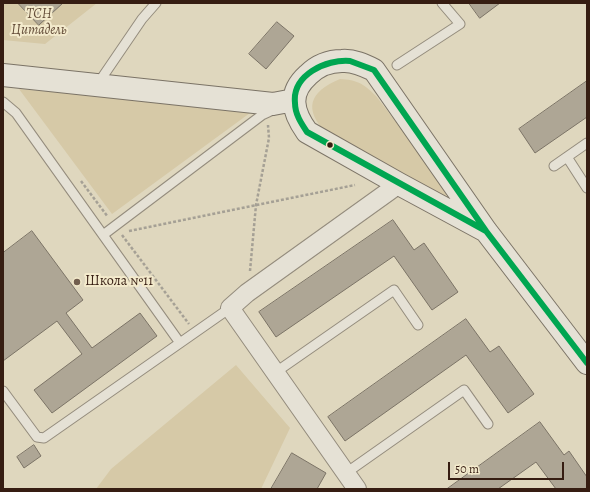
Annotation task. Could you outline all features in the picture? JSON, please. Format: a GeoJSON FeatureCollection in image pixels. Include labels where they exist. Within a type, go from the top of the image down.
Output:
{"type":"FeatureCollection","features":[{"type":"Feature","properties":{"kind":"street"},"geometry":{"type":"LineString","coordinates":[[486,231],[399,184],[308,132],[298,116],[294,100],[298,86],[322,65],[342,61],[353,62],[374,70],[486,231],[587,363]]}},
{"type":"Feature","properties":{"kind":"street"},"geometry":{"type":"LineString","coordinates":[[3,75],[273,104],[294,100]]}},
{"type":"Feature","properties":{"kind":"street"},"geometry":{"type":"LineString","coordinates":[[357,489],[230,308],[247,293],[399,184]]}},
{"type":"Feature","properties":{"kind":"lane"},"geometry":{"type":"LineString","coordinates":[[97,86],[142,18],[156,3]]}},
{"type":"Feature","properties":{"kind":"lane"},"geometry":{"type":"LineString","coordinates":[[397,65],[460,24],[442,3]]}},
{"type":"Feature","properties":{"kind":"lane"},"geometry":{"type":"LineString","coordinates":[[103,234],[267,113],[294,100]]}},
{"type":"Feature","properties":{"kind":"lane"},"geometry":{"type":"LineString","coordinates":[[3,102],[16,113],[180,343]]}},
{"type":"Feature","properties":{"kind":"lane"},"geometry":{"type":"LineString","coordinates":[[554,166],[587,143]]}},
{"type":"Feature","properties":{"kind":"lane"},"geometry":{"type":"LineString","coordinates":[[567,157],[587,188]]}},
{"type":"Feature","properties":{"kind":"lane"},"geometry":{"type":"LineString","coordinates":[[276,372],[394,290],[418,325]]}},
{"type":"Feature","properties":{"kind":"lane"},"geometry":{"type":"LineString","coordinates":[[3,391],[37,438],[44,438],[230,308]]}},
{"type":"Feature","properties":{"kind":"lane"},"geometry":{"type":"LineString","coordinates":[[346,473],[464,390],[488,424]]}},
{"type":"Feature","properties":{"kind":"path"},"geometry":{"type":"LineString","coordinates":[[247,293],[256,205],[268,138],[267,113]]}},
{"type":"Feature","properties":{"kind":"path"},"geometry":{"type":"LineString","coordinates":[[78,176],[115,226]]}},
{"type":"Feature","properties":{"kind":"path"},"geometry":{"type":"LineString","coordinates":[[195,333],[120,233],[355,185]]}},
{"type":"Feature","properties":{"kind":"green space","name":"ТСН Цитадель"},"geometry":{"type":"Polygon","coordinates":[[[3,3],[97,3],[45,44],[3,40],[3,3]]]}},
{"type":"Feature","properties":{"kind":"green space"},"geometry":{"type":"Polygon","coordinates":[[[340,79],[360,83],[376,96],[447,189],[447,195],[444,197],[327,134],[319,125],[315,117],[312,109],[313,102],[322,90],[340,79]]]}},
{"type":"Feature","properties":{"kind":"green space"},"geometry":{"type":"Polygon","coordinates":[[[19,89],[254,110],[112,214],[19,89]]]}},
{"type":"Feature","properties":{"kind":"green space"},"geometry":{"type":"Polygon","coordinates":[[[236,365],[290,428],[261,489],[96,489],[111,469],[236,365]]]}},
{"type":"Feature","properties":{"kind":"building"},"geometry":{"type":"Polygon","coordinates":[[[18,3],[63,3],[39,25],[18,3]]]}},
{"type":"Feature","properties":{"kind":"building"},"geometry":{"type":"Polygon","coordinates":[[[469,3],[500,3],[480,18],[469,3]]]}},
{"type":"Feature","properties":{"kind":"building"},"geometry":{"type":"Polygon","coordinates":[[[277,22],[294,36],[266,69],[249,54],[277,22]]]}},
{"type":"Feature","properties":{"kind":"building"},"geometry":{"type":"Polygon","coordinates":[[[587,81],[587,117],[535,153],[519,129],[587,81]]]}},
{"type":"Feature","properties":{"kind":"building"},"geometry":{"type":"Polygon","coordinates":[[[393,220],[414,250],[424,243],[458,292],[432,310],[394,256],[276,337],[259,312],[393,220]]]}},
{"type":"Feature","properties":{"kind":"building"},"geometry":{"type":"Polygon","coordinates":[[[32,231],[83,300],[66,313],[92,348],[140,313],[157,336],[52,413],[34,390],[82,354],[57,321],[3,361],[3,253],[32,231]]]}},
{"type":"Feature","properties":{"kind":"building"},"geometry":{"type":"Polygon","coordinates":[[[466,319],[490,352],[499,346],[534,394],[508,413],[466,355],[345,441],[328,417],[466,319]]]}},
{"type":"Feature","properties":{"kind":"building"},"geometry":{"type":"Polygon","coordinates":[[[540,422],[564,455],[569,451],[587,477],[587,489],[556,489],[536,462],[498,489],[447,489],[540,422]]]}},
{"type":"Feature","properties":{"kind":"building"},"geometry":{"type":"Polygon","coordinates":[[[34,445],[41,456],[24,468],[17,457],[34,445]]]}},
{"type":"Feature","properties":{"kind":"building"},"geometry":{"type":"Polygon","coordinates":[[[292,453],[326,473],[317,489],[271,489],[292,453]]]}},
{"type":"Feature","properties":{"kind":"transit line"},"geometry":{"type":"LineString","coordinates":[[341,61],[350,61],[374,70],[486,231],[307,132],[295,107],[296,93],[299,84],[312,71],[321,66],[341,61]]}},
{"type":"Feature","properties":{"kind":"transit line"},"geometry":{"type":"LineString","coordinates":[[486,231],[587,363]]}},
{"type":"Feature","properties":{"kind":"place","name":"Школа №11"},"geometry":{"type":"Point","coordinates":[77,282]}}]}
